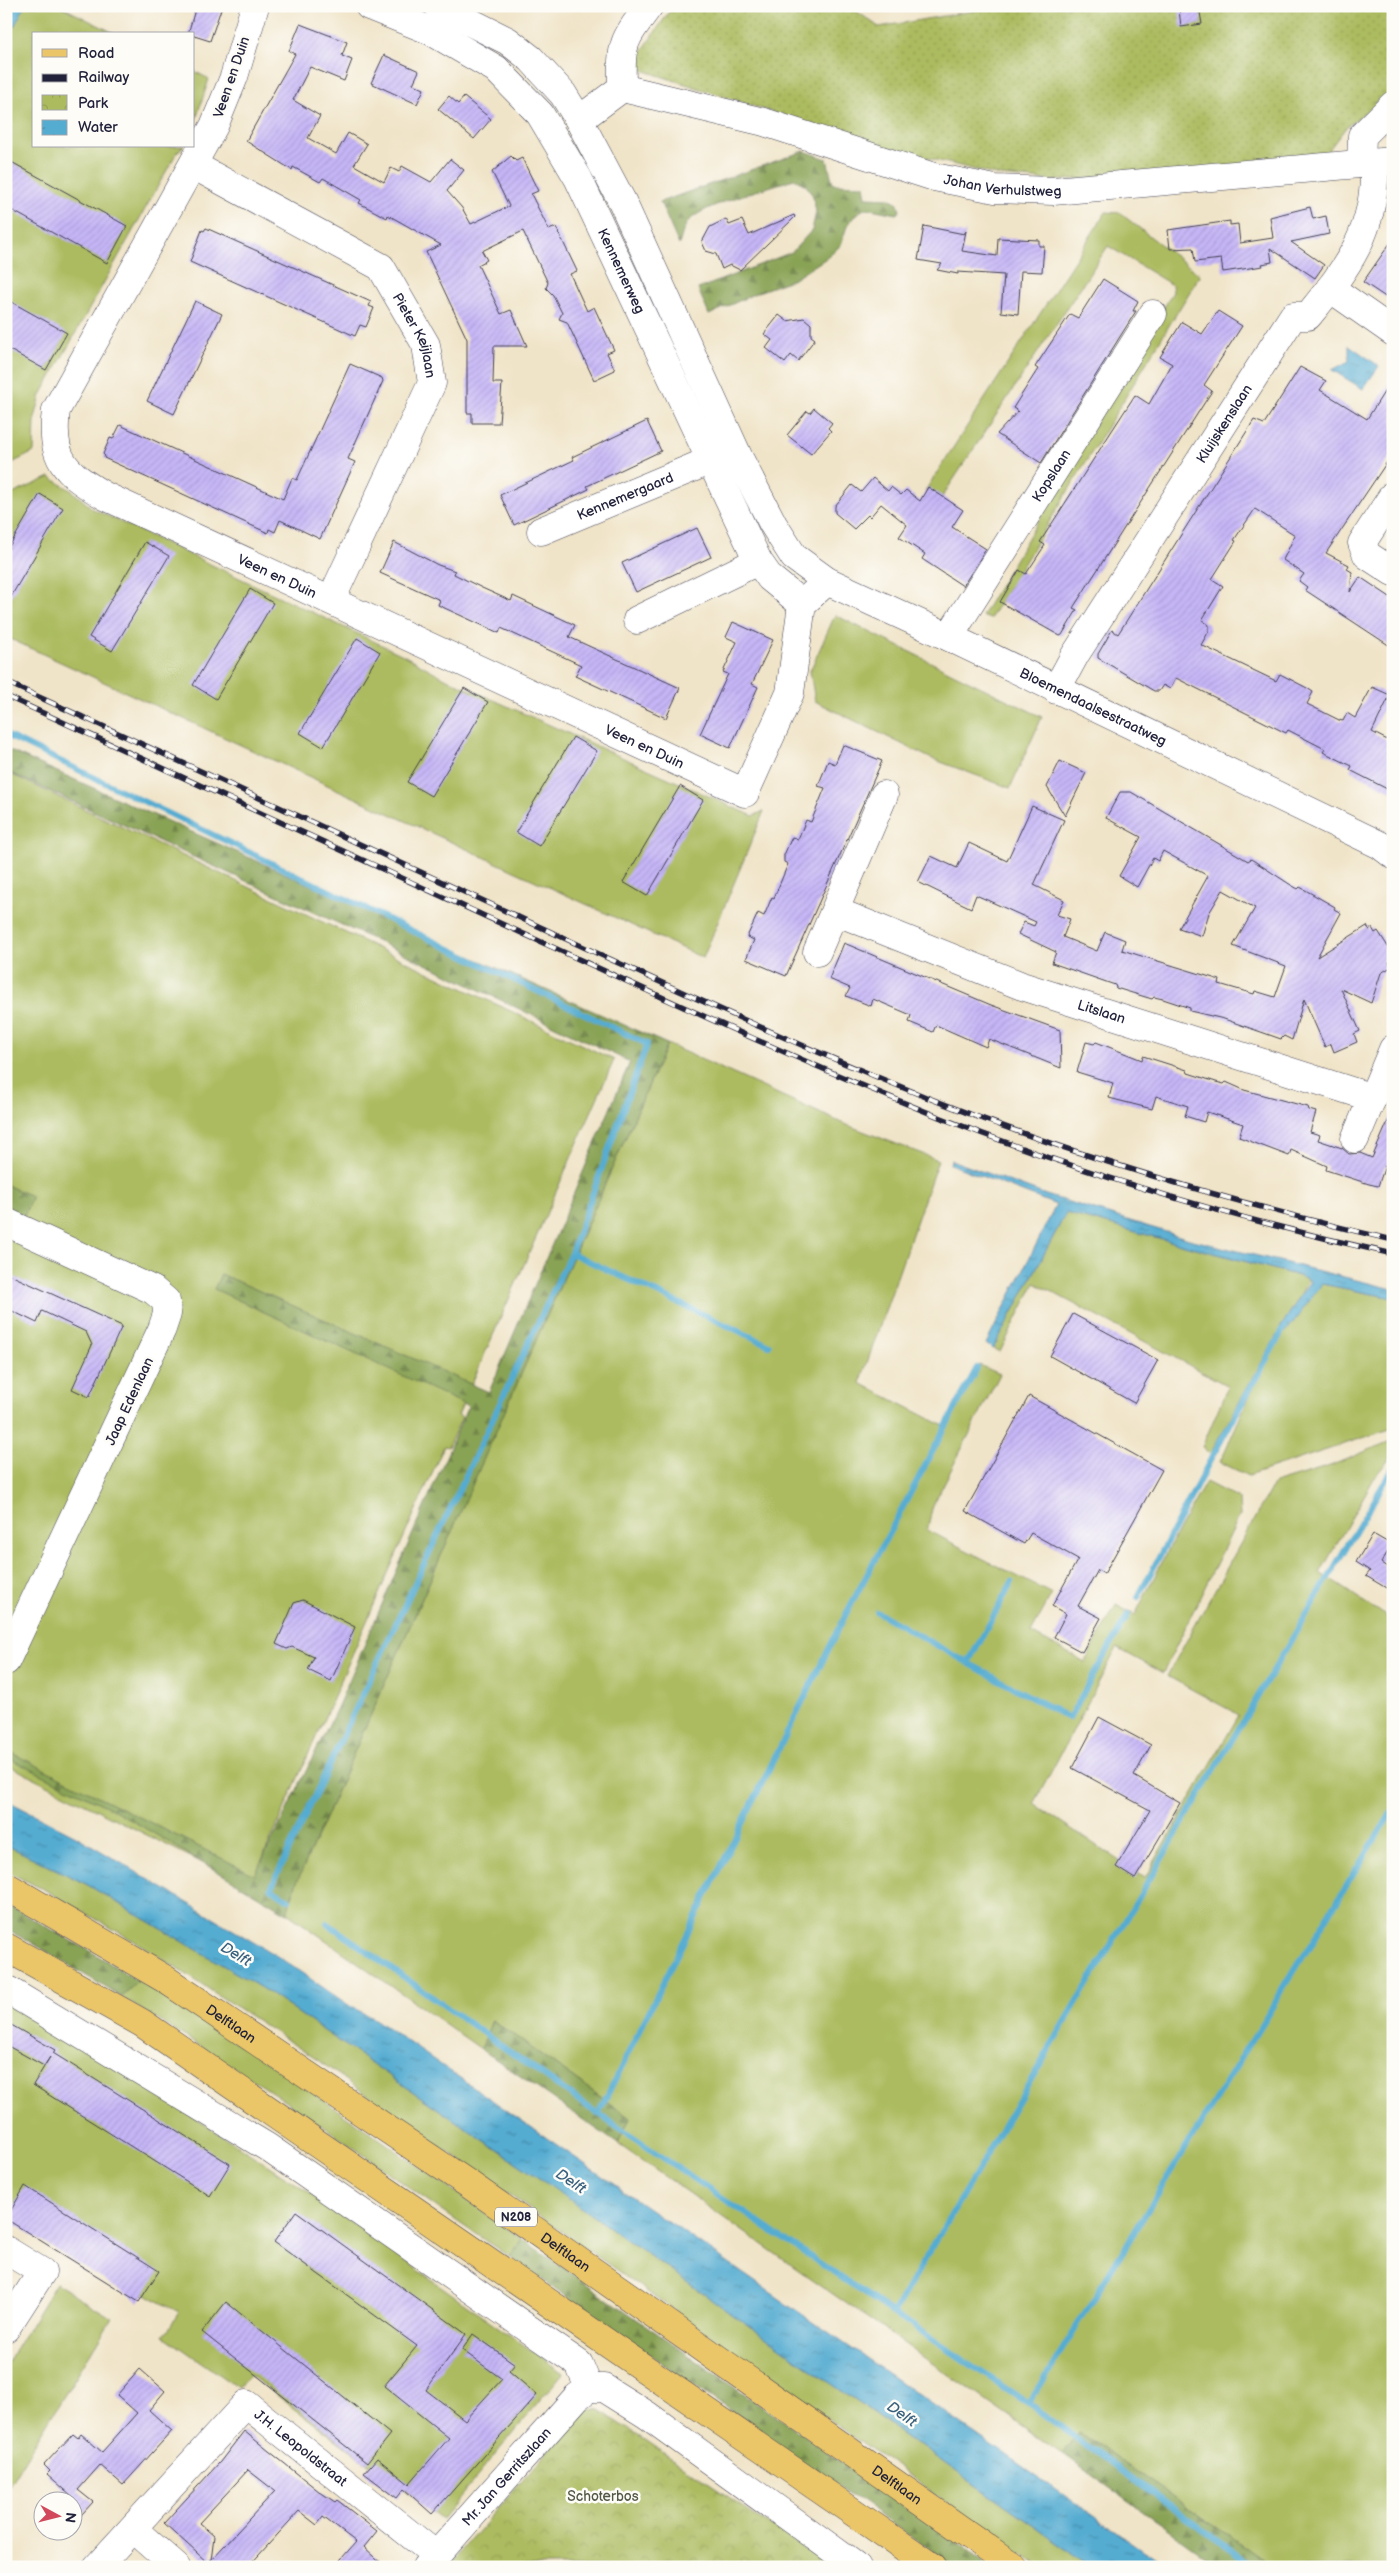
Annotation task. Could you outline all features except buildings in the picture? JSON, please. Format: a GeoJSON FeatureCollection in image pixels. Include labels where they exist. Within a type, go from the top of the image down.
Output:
{"type":"FeatureCollection","features":[{"type":"Feature","properties":{"kind":"main road","name":"Delftlaan"},"geometry":{"type":"LineString","coordinates":[[6,1886],[182,1990],[470,2185],[1014,2567]]}},
{"type":"Feature","properties":{"kind":"main road"},"geometry":{"type":"LineString","coordinates":[[6,1947],[142,2024],[933,2567]]}},
{"type":"Feature","properties":{"kind":"street","name":"Veen en Duin"},"geometry":{"type":"LineString","coordinates":[[255,6],[234,77],[214,126],[56,410],[56,448],[61,461],[74,475],[105,496],[745,793],[790,693],[802,604]]}},
{"type":"Feature","properties":{"kind":"street","name":"Kennemerweg"},"geometry":{"type":"LineString","coordinates":[[369,6],[429,30],[496,69],[540,114],[578,178],[709,461],[758,561],[770,578],[802,604]]}},
{"type":"Feature","properties":{"kind":"street","name":"Kennemerweg"},"geometry":{"type":"LineString","coordinates":[[438,6],[493,33],[516,47],[531,59],[563,94],[622,201],[739,458],[773,524],[794,557]]}},
{"type":"Feature","properties":{"kind":"street"},"geometry":{"type":"LineString","coordinates":[[579,120],[622,88],[622,51],[625,38],[649,6]]}},
{"type":"Feature","properties":{"kind":"street","name":"Johan Verhulstweg"},"geometry":{"type":"LineString","coordinates":[[622,88],[764,122],[934,177],[995,189],[1053,191],[1376,163]]}},
{"type":"Feature","properties":{"kind":"street","name":"Kluijskenslaan"},"geometry":{"type":"LineString","coordinates":[[1056,690],[1080,647],[1293,316],[1308,316],[1330,288],[1360,240],[1372,210],[1376,163],[1362,136],[1393,105]]}},
{"type":"Feature","properties":{"kind":"street","name":"Pieter Keijlaan"},"geometry":{"type":"LineString","coordinates":[[193,165],[381,267],[426,345],[432,383],[331,600]]}},
{"type":"Feature","properties":{"kind":"street"},"geometry":{"type":"LineString","coordinates":[[1330,288],[1393,332]]}},
{"type":"Feature","properties":{"kind":"street","name":"Kopslaan"},"geometry":{"type":"LineString","coordinates":[[949,637],[1153,314]]}},
{"type":"Feature","properties":{"kind":"street","name":"Kennemergaard"},"geometry":{"type":"LineString","coordinates":[[541,531],[709,461]]}},
{"type":"Feature","properties":{"kind":"street"},"geometry":{"type":"LineString","coordinates":[[1393,495],[1362,543],[1366,555],[1393,572]]}},
{"type":"Feature","properties":{"kind":"street","name":"Bloemendaalsestraatweg"},"geometry":{"type":"LineString","coordinates":[[794,557],[827,581],[949,637],[1380,845],[1393,855]]}},
{"type":"Feature","properties":{"kind":"street"},"geometry":{"type":"LineString","coordinates":[[637,620],[758,561]]}},
{"type":"Feature","properties":{"kind":"street"},"geometry":{"type":"LineString","coordinates":[[802,604],[827,581]]}},
{"type":"Feature","properties":{"kind":"street"},"geometry":{"type":"LineString","coordinates":[[817,952],[884,795]]}},
{"type":"Feature","properties":{"kind":"street","name":"Litslaan"},"geometry":{"type":"LineString","coordinates":[[835,911],[1022,986],[1373,1098]]}},
{"type":"Feature","properties":{"kind":"street"},"geometry":{"type":"LineString","coordinates":[[1355,1139],[1393,1049]]}},
{"type":"Feature","properties":{"kind":"street","name":"Jaap Edenlaan"},"geometry":{"type":"LineString","coordinates":[[6,1222],[153,1290],[166,1301],[168,1307],[162,1329],[6,1661]]}},
{"type":"Feature","properties":{"kind":"street"},"geometry":{"type":"LineString","coordinates":[[6,1989],[275,2152],[579,2364],[589,2388],[604,2388],[647,2415],[857,2567]]}},
{"type":"Feature","properties":{"kind":"street"},"geometry":{"type":"LineString","coordinates":[[6,2250],[42,2272],[6,2328]]}},
{"type":"Feature","properties":{"kind":"street","name":"Mr. Jan Gerritszlaan"},"geometry":{"type":"LineString","coordinates":[[431,2561],[577,2397],[589,2388]]}},
{"type":"Feature","properties":{"kind":"street","name":"J.H. Leopoldstraat"},"geometry":{"type":"LineString","coordinates":[[97,2567],[246,2404],[431,2561]]}},
{"type":"Feature","properties":{"kind":"street"},"geometry":{"type":"LineString","coordinates":[[133,2529],[176,2567]]}},
{"type":"Feature","properties":{"kind":"green space"},"geometry":{"type":"Polygon","coordinates":[[[6,6],[60,6],[112,32],[32,32],[32,148],[182,148],[177,152],[41,395],[35,418],[34,452],[6,466],[6,6]]]}},
{"type":"Feature","properties":{"kind":"green space"},"geometry":{"type":"Polygon","coordinates":[[[673,6],[849,6],[879,27],[1002,6],[1393,6],[1393,93],[1347,126],[1321,160],[1054,181],[1000,176],[864,142],[639,69],[640,54],[673,6]]]}},
{"type":"Feature","properties":{"kind":"green space"},"geometry":{"type":"Polygon","coordinates":[[[195,72],[209,79],[195,122],[195,72]]]}},
{"type":"Feature","properties":{"kind":"green space"},"geometry":{"type":"Polygon","coordinates":[[[804,151],[827,159],[833,184],[864,185],[866,197],[889,198],[898,203],[900,211],[896,214],[866,208],[856,214],[847,226],[841,245],[828,257],[794,279],[758,292],[709,315],[698,289],[792,252],[812,230],[816,212],[813,196],[806,185],[794,179],[726,201],[701,212],[689,220],[679,245],[660,202],[804,151]]]}},
{"type":"Feature","properties":{"kind":"green space"},"geometry":{"type":"Polygon","coordinates":[[[1106,212],[1120,213],[1200,275],[990,619],[982,616],[1173,292],[1172,285],[1108,246],[940,500],[925,491],[1106,212]]]}},
{"type":"Feature","properties":{"kind":"green space"},"geometry":{"type":"Polygon","coordinates":[[[50,477],[72,491],[93,509],[403,655],[449,680],[753,816],[764,811],[703,958],[6,637],[6,499],[8,496],[50,477]]]}},
{"type":"Feature","properties":{"kind":"green space"},"geometry":{"type":"Polygon","coordinates":[[[835,615],[1042,717],[1010,788],[930,758],[815,701],[810,671],[835,615]]]}},
{"type":"Feature","properties":{"kind":"green space"},"geometry":{"type":"Polygon","coordinates":[[[6,749],[667,1044],[296,1884],[287,1913],[116,1811],[6,1757],[6,1750],[255,1875],[338,1706],[468,1406],[214,1289],[221,1274],[489,1392],[630,1062],[390,947],[6,771],[6,749]]]}},
{"type":"Feature","properties":{"kind":"green space"},"geometry":{"type":"Polygon","coordinates":[[[6,772],[614,1060],[458,1415],[462,1417],[448,1447],[444,1446],[250,1887],[6,1764],[6,772]]]}},
{"type":"Feature","properties":{"kind":"green space"},"geometry":{"type":"Polygon","coordinates":[[[667,1044],[842,1123],[938,1160],[860,1383],[946,1427],[979,1365],[1000,1374],[933,1505],[927,1530],[1052,1594],[1031,1633],[1085,1662],[1116,1605],[1135,1615],[1180,1527],[1206,1482],[1239,1499],[1240,1515],[1163,1673],[1117,1648],[1034,1804],[1145,1878],[1239,1715],[1167,1676],[1274,1483],[1330,1466],[1393,1440],[1393,1455],[1376,1475],[1320,1573],[1393,1621],[1393,2567],[1273,2567],[1079,2432],[1062,2454],[618,2144],[630,2118],[492,2020],[481,2049],[287,1913],[296,1884],[667,1044]]]}},
{"type":"Feature","properties":{"kind":"green space"},"geometry":{"type":"Polygon","coordinates":[[[6,1185],[32,1196],[24,1216],[6,1207],[6,1185]]]}},
{"type":"Feature","properties":{"kind":"green space"},"geometry":{"type":"Polygon","coordinates":[[[1066,1213],[1299,1276],[1308,1280],[1296,1303],[1322,1284],[1393,1298],[1393,1428],[1248,1476],[1220,1462],[1277,1335],[1210,1454],[1202,1447],[1228,1386],[1035,1283],[1000,1352],[993,1349],[1066,1213]]]}},
{"type":"Feature","properties":{"kind":"green space"},"geometry":{"type":"Polygon","coordinates":[[[6,1845],[86,1884],[263,1989],[536,2176],[1092,2567],[1039,2567],[319,2061],[146,1948],[49,1892],[6,1871],[6,1845]]]}},
{"type":"Feature","properties":{"kind":"green space"},"geometry":{"type":"Polygon","coordinates":[[[6,1904],[95,1954],[138,1981],[121,1997],[31,1942],[6,1930],[6,1904]]]}},
{"type":"Feature","properties":{"kind":"green space"},"geometry":{"type":"Polygon","coordinates":[[[138,1981],[285,2074],[522,2239],[510,2257],[304,2113],[121,1997],[138,1981]]]}},
{"type":"Feature","properties":{"kind":"green space"},"geometry":{"type":"Polygon","coordinates":[[[6,1996],[303,2188],[563,2373],[442,2519],[250,2375],[238,2388],[164,2336],[179,2312],[149,2296],[79,2250],[73,2256],[6,2214],[6,1996]]]}},
{"type":"Feature","properties":{"kind":"green space"},"geometry":{"type":"Polygon","coordinates":[[[492,2020],[630,2118],[618,2144],[481,2049],[492,2020]]]}},
{"type":"Feature","properties":{"kind":"green space"},"geometry":{"type":"Polygon","coordinates":[[[522,2239],[993,2567],[954,2567],[510,2257],[522,2239]]]}},
{"type":"Feature","properties":{"kind":"green space"},"geometry":{"type":"Polygon","coordinates":[[[56,2283],[112,2318],[6,2490],[6,2365],[56,2283]]]}},
{"type":"Feature","properties":{"kind":"green space","name":"Schoterbos"},"geometry":{"type":"Polygon","coordinates":[[[585,2409],[600,2410],[832,2567],[447,2567],[585,2409]]]}},
{"type":"Feature","properties":{"kind":"green space"},"geometry":{"type":"Polygon","coordinates":[[[1079,2432],[1273,2567],[1221,2567],[1062,2454],[1079,2432]]]}},
{"type":"Feature","properties":{"kind":"water"},"geometry":{"type":"Polygon","coordinates":[[[6,6],[25,6],[6,42],[6,6]]]}},
{"type":"Feature","properties":{"kind":"water"},"geometry":{"type":"Polygon","coordinates":[[[1349,345],[1379,366],[1363,389],[1332,370],[1349,361],[1349,345]]]}},
{"type":"Feature","properties":{"kind":"water"},"geometry":{"type":"Polygon","coordinates":[[[951,1160],[1046,1195],[1189,1239],[1393,1289],[1393,1298],[1322,1284],[1286,1332],[1280,1328],[1310,1281],[1299,1276],[1066,1213],[993,1349],[986,1344],[1056,1205],[950,1164],[951,1160]]]}},
{"type":"Feature","properties":{"kind":"water","name":"Delft"},"geometry":{"type":"Polygon","coordinates":[[[6,1800],[76,1836],[280,1958],[350,2006],[376,2020],[1168,2567],[1092,2567],[536,2176],[263,1989],[86,1884],[6,1845],[6,1800]]]}},
{"type":"Feature","properties":{"kind":"waterway"},"geometry":{"type":"LineString","coordinates":[[6,735],[647,1044],[571,1253]]}},
{"type":"Feature","properties":{"kind":"waterway"},"geometry":{"type":"LineString","coordinates":[[289,1900],[271,1888],[571,1253],[769,1345]]}},
{"type":"Feature","properties":{"kind":"waterway"},"geometry":{"type":"LineString","coordinates":[[1138,1597],[1213,1455],[1283,1330]]}},
{"type":"Feature","properties":{"kind":"waterway"},"geometry":{"type":"LineString","coordinates":[[598,2114],[846,1614],[977,1368]]}},
{"type":"Feature","properties":{"kind":"waterway"},"geometry":{"type":"LineString","coordinates":[[893,2313],[1393,1468]]}},
{"type":"Feature","properties":{"kind":"waterway"},"geometry":{"type":"LineString","coordinates":[[877,1612],[968,1663],[1012,1582]]}},
{"type":"Feature","properties":{"kind":"waterway"},"geometry":{"type":"LineString","coordinates":[[968,1663],[1069,1718],[1128,1615]]}},
{"type":"Feature","properties":{"kind":"waterway"},"geometry":{"type":"LineString","coordinates":[[1029,2404],[1393,1810]]}},
{"type":"Feature","properties":{"kind":"waterway"},"geometry":{"type":"LineString","coordinates":[[327,1923],[598,2114],[1029,2404],[1255,2567]]}},
{"type":"Feature","properties":{"kind":"railway"},"geometry":{"type":"LineString","coordinates":[[6,682],[718,1008],[926,1097],[1040,1139],[1156,1177],[1333,1226],[1393,1240]]}},
{"type":"Feature","properties":{"kind":"railway"},"geometry":{"type":"LineString","coordinates":[[6,696],[680,1006],[939,1117],[1050,1158],[1163,1194],[1220,1211],[1393,1254]]}}]}
